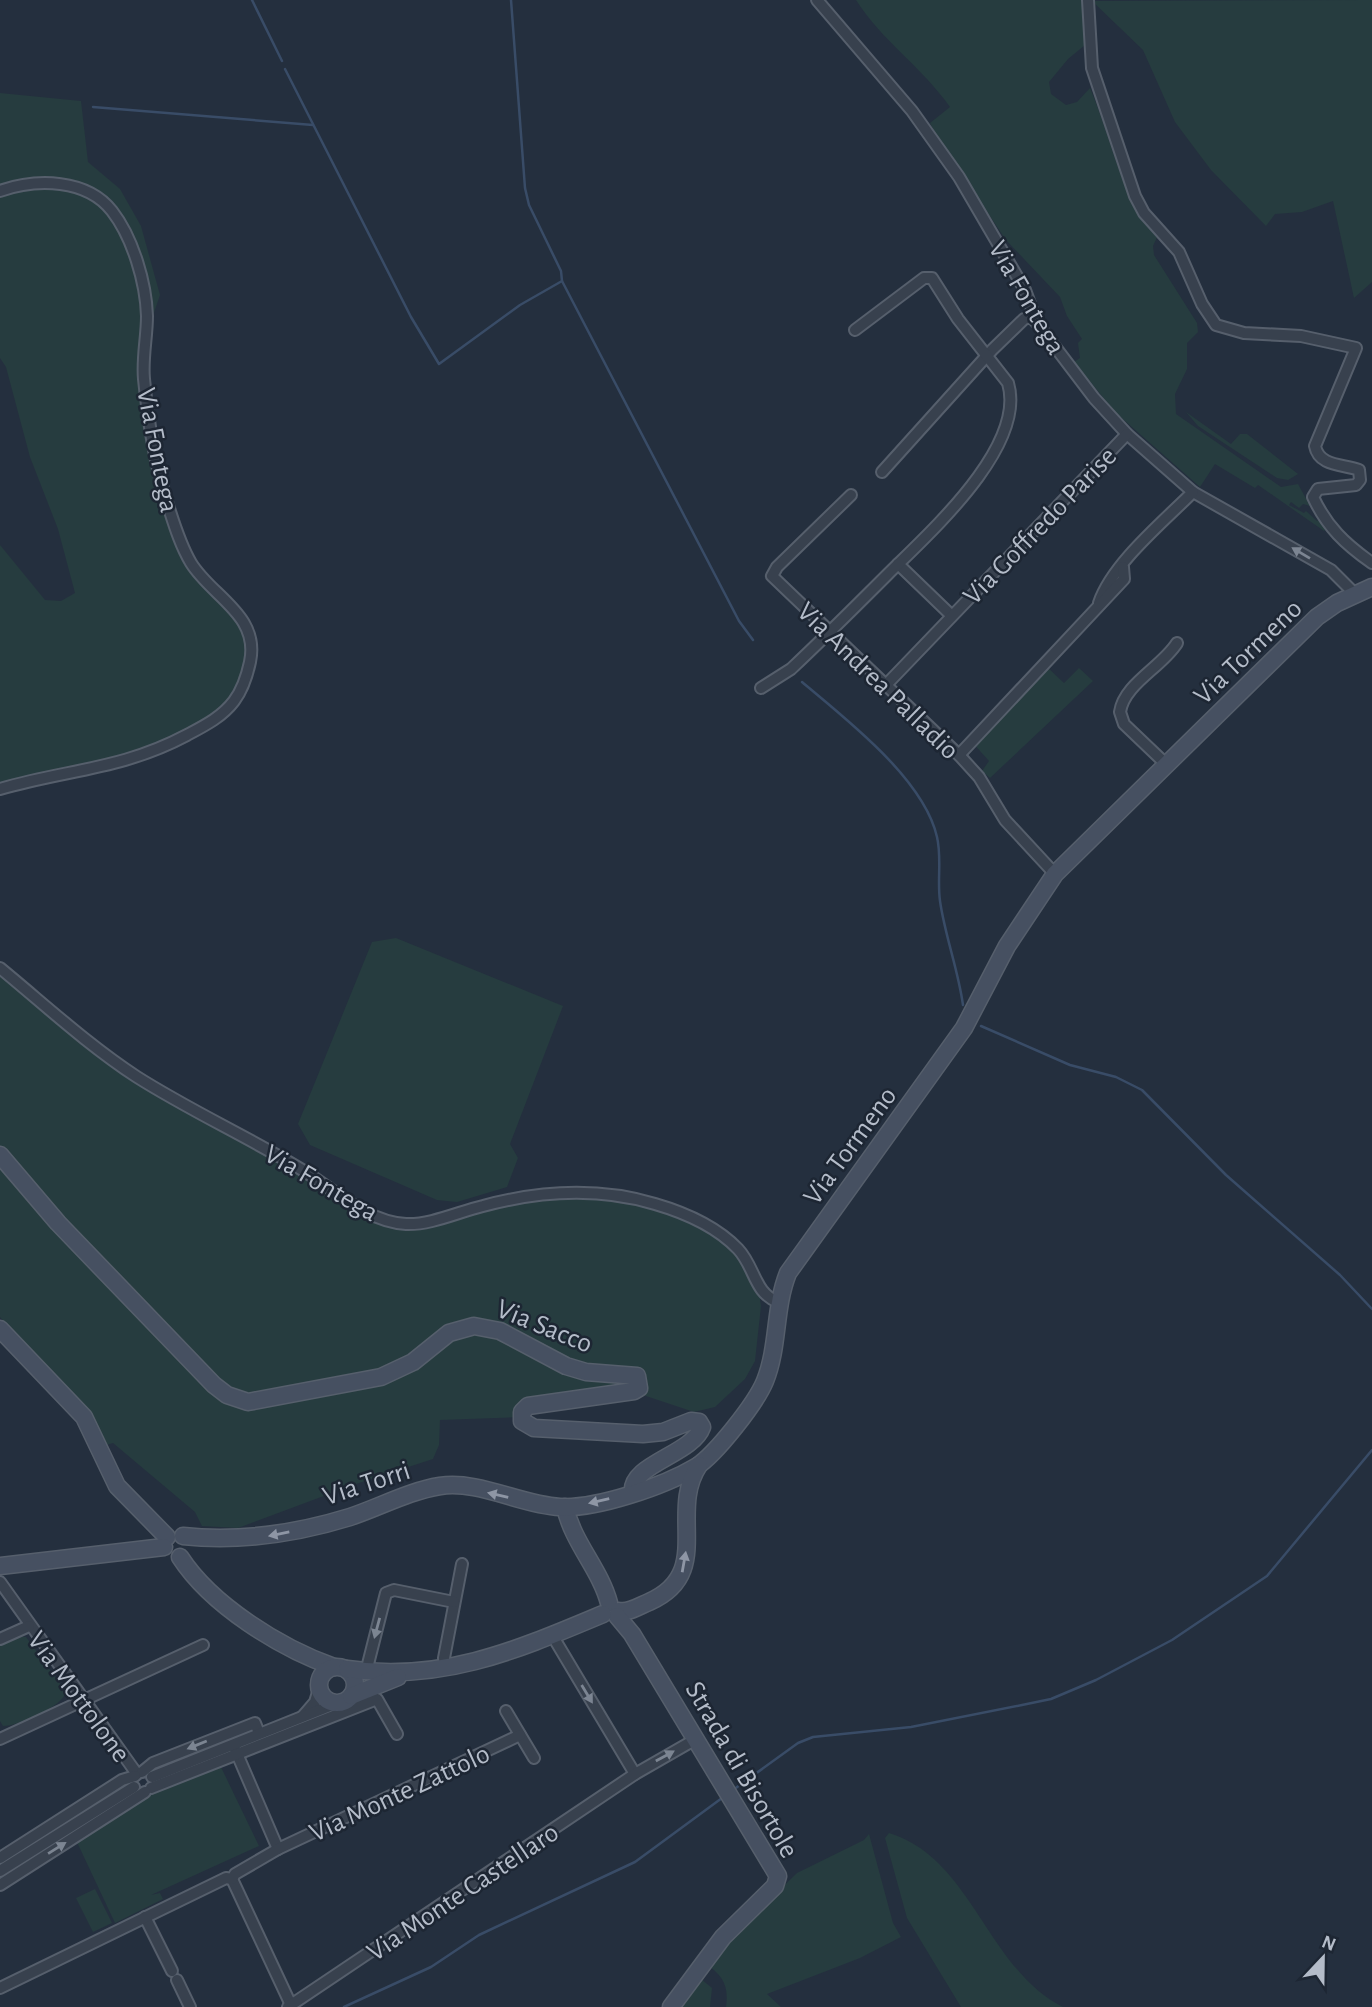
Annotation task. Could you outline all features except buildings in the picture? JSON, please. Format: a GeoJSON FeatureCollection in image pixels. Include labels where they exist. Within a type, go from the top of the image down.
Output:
{"type":"FeatureCollection","features":[{"type":"Feature","properties":{"kind":"main road","name":"Via Tormeno"},"geometry":{"type":"LineString","coordinates":[[565,1507],[632,1493],[677,1477],[699,1465],[761,1390],[771,1361],[778,1302],[788,1273],[964,1028],[1007,946],[1055,874],[1317,617],[1372,587]]}},
{"type":"Feature","properties":{"kind":"main road","name":"Via Sacco"},"geometry":{"type":"LineString","coordinates":[[0,1155],[58,1223],[214,1385],[237,1400],[247,1402],[381,1377],[413,1362],[449,1333],[474,1326],[500,1331],[566,1366],[637,1377],[639,1388],[634,1391],[528,1406],[523,1412],[522,1421],[534,1428],[643,1434],[663,1432],[691,1421],[699,1422],[699,1434],[638,1475],[632,1493]]}},
{"type":"Feature","properties":{"kind":"main road"},"geometry":{"type":"LineString","coordinates":[[1,1331],[84,1417],[117,1486],[171,1540],[169,1555],[180,1557],[208,1591],[271,1636],[304,1653],[340,1668],[404,1675]]}},
{"type":"Feature","properties":{"kind":"main road"},"geometry":{"type":"LineString","coordinates":[[304,1653],[315,1668],[319,1686],[326,1699],[344,1700],[404,1675],[474,1664],[612,1611],[627,1612],[665,1595],[677,1583],[686,1563],[687,1492],[699,1465]]}},
{"type":"Feature","properties":{"kind":"main road"},"geometry":{"type":"LineString","coordinates":[[677,1477],[687,1492]]}},
{"type":"Feature","properties":{"kind":"main road","name":"Via Torri"},"geometry":{"type":"LineString","coordinates":[[0,1566],[171,1540],[278,1535],[349,1517],[420,1491],[451,1486],[565,1507]]}},
{"type":"Feature","properties":{"kind":"main road","name":"Strada di Bisortole"},"geometry":{"type":"LineString","coordinates":[[565,1507],[572,1532],[606,1591],[612,1611],[632,1634],[778,1875],[775,1886],[723,1937],[671,2007]]}},
{"type":"Feature","properties":{"kind":"main road"},"geometry":{"type":"LineString","coordinates":[[319,1686],[326,1670],[340,1668]]}},
{"type":"Feature","properties":{"kind":"main road"},"geometry":{"type":"LineString","coordinates":[[340,1668],[355,1684],[344,1700]]}},
{"type":"Feature","properties":{"kind":"street","name":"Via Fontega"},"geometry":{"type":"LineString","coordinates":[[817,0],[912,111],[960,177],[1025,290],[1037,323],[1080,382],[1127,434],[1193,492],[1331,570],[1355,594]]}},
{"type":"Feature","properties":{"kind":"street"},"geometry":{"type":"LineString","coordinates":[[1088,0],[1092,68],[1135,196],[1144,213],[1179,252],[1210,320],[1222,330],[1300,336],[1356,348],[1315,451],[1333,465],[1359,470],[1360,480],[1356,485],[1318,489],[1313,497],[1321,515],[1341,541],[1372,563]]}},
{"type":"Feature","properties":{"kind":"street","name":"Via Fontega"},"geometry":{"type":"LineString","coordinates":[[0,191],[44,184],[80,187],[98,197],[113,212],[127,238],[143,284],[146,316],[143,376],[157,468],[174,527],[191,563],[245,624],[251,637],[252,654],[246,680],[234,701],[207,725],[128,762],[0,789]]}},
{"type":"Feature","properties":{"kind":"street"},"geometry":{"type":"LineString","coordinates":[[761,688],[792,669],[962,499],[987,464],[1010,410],[1011,394],[1008,383],[928,276],[855,330]]}},
{"type":"Feature","properties":{"kind":"street"},"geometry":{"type":"LineString","coordinates":[[882,472],[986,356],[1024,320],[1031,317],[1037,323]]}},
{"type":"Feature","properties":{"kind":"street","name":"Via Goffredo Parise"},"geometry":{"type":"LineString","coordinates":[[884,686],[1127,434]]}},
{"type":"Feature","properties":{"kind":"street"},"geometry":{"type":"LineString","coordinates":[[959,755],[1097,609],[1105,586],[1123,567],[1131,553],[1193,492]]}},
{"type":"Feature","properties":{"kind":"street","name":"Via Andrea Palladio"},"geometry":{"type":"LineString","coordinates":[[850,495],[772,572],[780,586],[979,776],[1005,820],[1055,874]]}},
{"type":"Feature","properties":{"kind":"street","name":"Via Goffredo Parise"},"geometry":{"type":"LineString","coordinates":[[898,564],[951,615]]}},
{"type":"Feature","properties":{"kind":"street","name":"Via Tormeno"},"geometry":{"type":"LineString","coordinates":[[1167,765],[1124,724],[1119,712],[1127,694],[1169,656],[1177,643]]}},
{"type":"Feature","properties":{"kind":"street","name":"Via Fontega"},"geometry":{"type":"LineString","coordinates":[[0,968],[100,1052],[140,1079],[300,1168],[379,1218],[404,1224],[424,1223],[481,1206],[548,1193],[575,1192],[627,1198],[682,1214],[719,1233],[750,1266],[764,1295],[778,1302]]}},
{"type":"Feature","properties":{"kind":"street"},"geometry":{"type":"LineString","coordinates":[[445,1668],[444,1658],[462,1564]]}},
{"type":"Feature","properties":{"kind":"street","name":"Via Mottolone"},"geometry":{"type":"LineString","coordinates":[[0,1583],[142,1781]]}},
{"type":"Feature","properties":{"kind":"street"},"geometry":{"type":"LineString","coordinates":[[366,1672],[386,1593],[394,1590],[454,1602]]}},
{"type":"Feature","properties":{"kind":"street"},"geometry":{"type":"LineString","coordinates":[[0,1639],[29,1626]]}},
{"type":"Feature","properties":{"kind":"street"},"geometry":{"type":"LineString","coordinates":[[552,1635],[635,1774]]}},
{"type":"Feature","properties":{"kind":"street"},"geometry":{"type":"LineString","coordinates":[[0,1739],[203,1645]]}},
{"type":"Feature","properties":{"kind":"street"},"geometry":{"type":"LineString","coordinates":[[302,1716],[312,1706],[319,1686]]}},
{"type":"Feature","properties":{"kind":"street"},"geometry":{"type":"LineString","coordinates":[[0,1857],[122,1780],[142,1781],[237,1755],[377,1699],[397,1734]]}},
{"type":"Feature","properties":{"kind":"street"},"geometry":{"type":"LineString","coordinates":[[0,1885],[142,1781],[153,1763],[344,1700]]}},
{"type":"Feature","properties":{"kind":"street","name":"Via Monte Zattolo"},"geometry":{"type":"LineString","coordinates":[[506,1711],[534,1758]]}},
{"type":"Feature","properties":{"kind":"street"},"geometry":{"type":"LineString","coordinates":[[0,1871],[142,1781],[232,1744],[257,1728]]}},
{"type":"Feature","properties":{"kind":"street","name":"Via Monte Zattolo"},"geometry":{"type":"LineString","coordinates":[[0,1988],[226,1878],[232,1879],[235,1874],[278,1849],[520,1735]]}},
{"type":"Feature","properties":{"kind":"street","name":"Via Monte Castellaro"},"geometry":{"type":"LineString","coordinates":[[290,2006],[635,1774],[696,1739]]}},
{"type":"Feature","properties":{"kind":"street","name":"Via Monte Zattolo"},"geometry":{"type":"LineString","coordinates":[[232,1744],[278,1849]]}},
{"type":"Feature","properties":{"kind":"street"},"geometry":{"type":"LineString","coordinates":[[232,1879],[290,2006]]}},
{"type":"Feature","properties":{"kind":"street"},"geometry":{"type":"LineString","coordinates":[[145,1917],[190,2007]]}},
{"type":"Feature","properties":{"kind":"green space"},"geometry":{"type":"Polygon","coordinates":[[[856,0],[1081,0],[1086,8],[1085,45],[1068,59],[1049,82],[1051,94],[1066,105],[1077,102],[1090,88],[1133,200],[1158,235],[1153,246],[1154,255],[1197,323],[1198,332],[1187,343],[1187,369],[1175,394],[1176,414],[1281,487],[1298,484],[1310,506],[1303,504],[1299,508],[1291,502],[1289,505],[1304,513],[1306,511],[1317,521],[1320,518],[1326,528],[1324,531],[1258,485],[1255,488],[1215,464],[1200,487],[1116,413],[1074,362],[1080,358],[1078,343],[1082,339],[1067,316],[1060,297],[1006,240],[939,141],[930,123],[950,107],[928,80],[878,29],[856,0]]]}},
{"type":"Feature","properties":{"kind":"green space"},"geometry":{"type":"Polygon","coordinates":[[[1372,0],[1372,282],[1354,298],[1333,201],[1302,212],[1275,214],[1266,226],[1211,170],[1175,122],[1143,50],[1092,1],[1372,0]]]}},
{"type":"Feature","properties":{"kind":"green space"},"geometry":{"type":"Polygon","coordinates":[[[0,93],[81,101],[88,162],[120,189],[141,226],[160,295],[144,342],[151,434],[191,563],[235,609],[252,654],[234,701],[175,742],[0,789],[0,545],[45,600],[61,601],[75,593],[58,529],[30,457],[6,367],[0,358],[0,93]]]}},
{"type":"Feature","properties":{"kind":"green space"},"geometry":{"type":"Polygon","coordinates":[[[1186,412],[1231,444],[1240,434],[1247,434],[1298,474],[1288,480],[1277,478],[1198,426],[1186,412]]]}},
{"type":"Feature","properties":{"kind":"green space"},"geometry":{"type":"Polygon","coordinates":[[[1046,666],[1064,683],[1079,668],[1093,681],[990,778],[982,771],[989,761],[972,742],[1046,666]]]}},
{"type":"Feature","properties":{"kind":"green space"},"geometry":{"type":"Polygon","coordinates":[[[396,938],[563,1006],[510,1144],[518,1158],[507,1187],[457,1202],[437,1200],[310,1145],[298,1124],[372,942],[396,938]]]}},
{"type":"Feature","properties":{"kind":"green space"},"geometry":{"type":"Polygon","coordinates":[[[0,968],[100,1052],[350,1202],[404,1224],[481,1206],[599,1194],[682,1214],[739,1250],[758,1286],[761,1306],[755,1361],[745,1379],[715,1407],[694,1412],[643,1395],[639,1389],[528,1406],[522,1417],[440,1420],[439,1445],[433,1459],[356,1484],[238,1528],[202,1526],[195,1512],[113,1443],[103,1446],[83,1411],[0,1317],[0,968]]]}},
{"type":"Feature","properties":{"kind":"green space"},"geometry":{"type":"Polygon","coordinates":[[[17,1636],[26,1637],[66,1692],[57,1704],[39,1715],[3,1726],[0,1721],[0,1644],[17,1636]]]}},
{"type":"Feature","properties":{"kind":"green space"},"geometry":{"type":"Polygon","coordinates":[[[219,1763],[259,1846],[151,1895],[160,1893],[163,1899],[115,1923],[75,1838],[148,1793],[219,1763]]]}},
{"type":"Feature","properties":{"kind":"green space"},"geometry":{"type":"Polygon","coordinates":[[[889,1833],[917,1846],[941,1865],[1015,1967],[1037,1990],[1063,2007],[961,2007],[907,1918],[885,1838],[889,1833]]]}},
{"type":"Feature","properties":{"kind":"green space"},"geometry":{"type":"Polygon","coordinates":[[[869,1834],[893,1923],[901,1937],[860,1958],[767,1994],[781,2007],[726,2007],[727,1993],[723,1982],[705,1963],[797,1873],[864,1840],[869,1834]]]}},
{"type":"Feature","properties":{"kind":"green space"},"geometry":{"type":"Polygon","coordinates":[[[95,1889],[112,1923],[93,1932],[76,1898],[95,1889]]]}},
{"type":"Feature","properties":{"kind":"green space"},"geometry":{"type":"Polygon","coordinates":[[[695,1974],[712,1988],[710,2007],[672,2007],[695,1974]]]}},
{"type":"Feature","properties":{"kind":"waterway"},"geometry":{"type":"LineString","coordinates":[[252,0],[282,61]]}},
{"type":"Feature","properties":{"kind":"waterway"},"geometry":{"type":"LineString","coordinates":[[511,0],[525,188],[529,205],[561,271],[562,281]]}},
{"type":"Feature","properties":{"kind":"waterway"},"geometry":{"type":"LineString","coordinates":[[285,69],[411,317],[439,364],[520,305],[562,281],[739,621],[753,640]]}},
{"type":"Feature","properties":{"kind":"waterway"},"geometry":{"type":"LineString","coordinates":[[93,107],[313,125]]}},
{"type":"Feature","properties":{"kind":"waterway"},"geometry":{"type":"LineString","coordinates":[[802,682],[881,752],[917,794],[929,815],[937,837],[942,914],[963,1005]]}},
{"type":"Feature","properties":{"kind":"waterway"},"geometry":{"type":"LineString","coordinates":[[981,1026],[1070,1065],[1116,1077],[1142,1090],[1226,1175],[1340,1275],[1372,1309]]}},
{"type":"Feature","properties":{"kind":"waterway"},"geometry":{"type":"LineString","coordinates":[[733,1790],[798,1743],[813,1737],[911,1727],[1051,1699],[1096,1680],[1172,1640],[1267,1576],[1372,1450]]}},
{"type":"Feature","properties":{"kind":"waterway"},"geometry":{"type":"LineString","coordinates":[[344,2007],[431,1967],[479,1935],[635,1862],[722,1798]]}}]}
